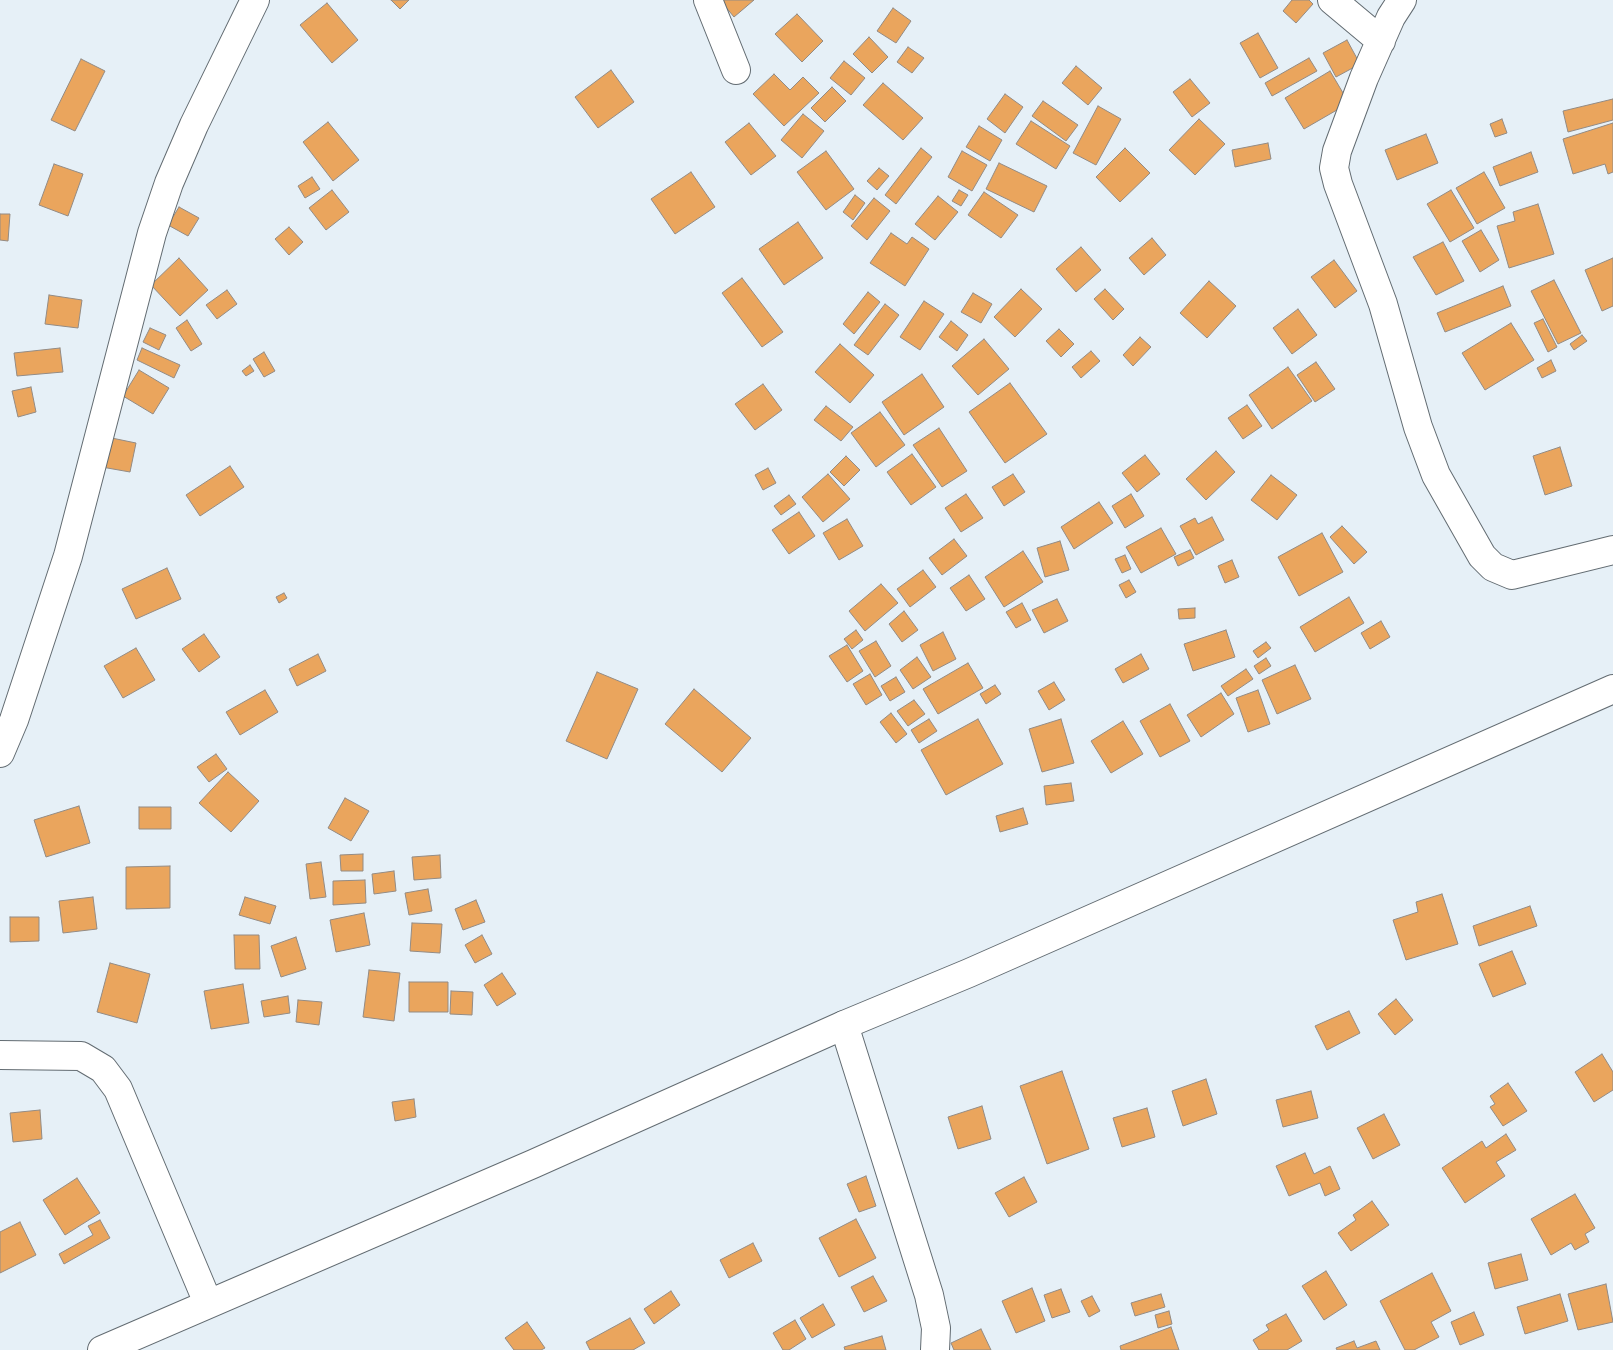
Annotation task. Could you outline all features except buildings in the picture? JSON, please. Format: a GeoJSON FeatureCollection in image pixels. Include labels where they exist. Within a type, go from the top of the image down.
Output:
{"type":"FeatureCollection","features":[{"type":"Feature","properties":{"kind":"street"},"geometry":{"type":"LineString","coordinates":[[0,753],[14,720],[68,556],[152,233],[169,183],[194,125],[255,0]]}},
{"type":"Feature","properties":{"kind":"street"},"geometry":{"type":"LineString","coordinates":[[708,0],[736,70]]}},
{"type":"Feature","properties":{"kind":"street"},"geometry":{"type":"LineString","coordinates":[[1332,0],[1381,41]]}},
{"type":"Feature","properties":{"kind":"street"},"geometry":{"type":"LineString","coordinates":[[1402,0],[1391,17],[1381,41],[1337,151],[1334,168],[1338,184],[1383,304],[1418,427],[1436,475],[1482,556],[1493,567],[1512,575],[1613,550]]}},
{"type":"Feature","properties":{"kind":"street"},"geometry":{"type":"LineString","coordinates":[[102,1350],[533,1164],[844,1024],[969,973],[1613,689]]}},
{"type":"Feature","properties":{"kind":"street"},"geometry":{"type":"LineString","coordinates":[[844,1024],[929,1295],[936,1328],[935,1350]]}},
{"type":"Feature","properties":{"kind":"street"},"geometry":{"type":"LineString","coordinates":[[0,1055],[81,1056],[102,1069],[118,1089],[208,1303]]}}]}
